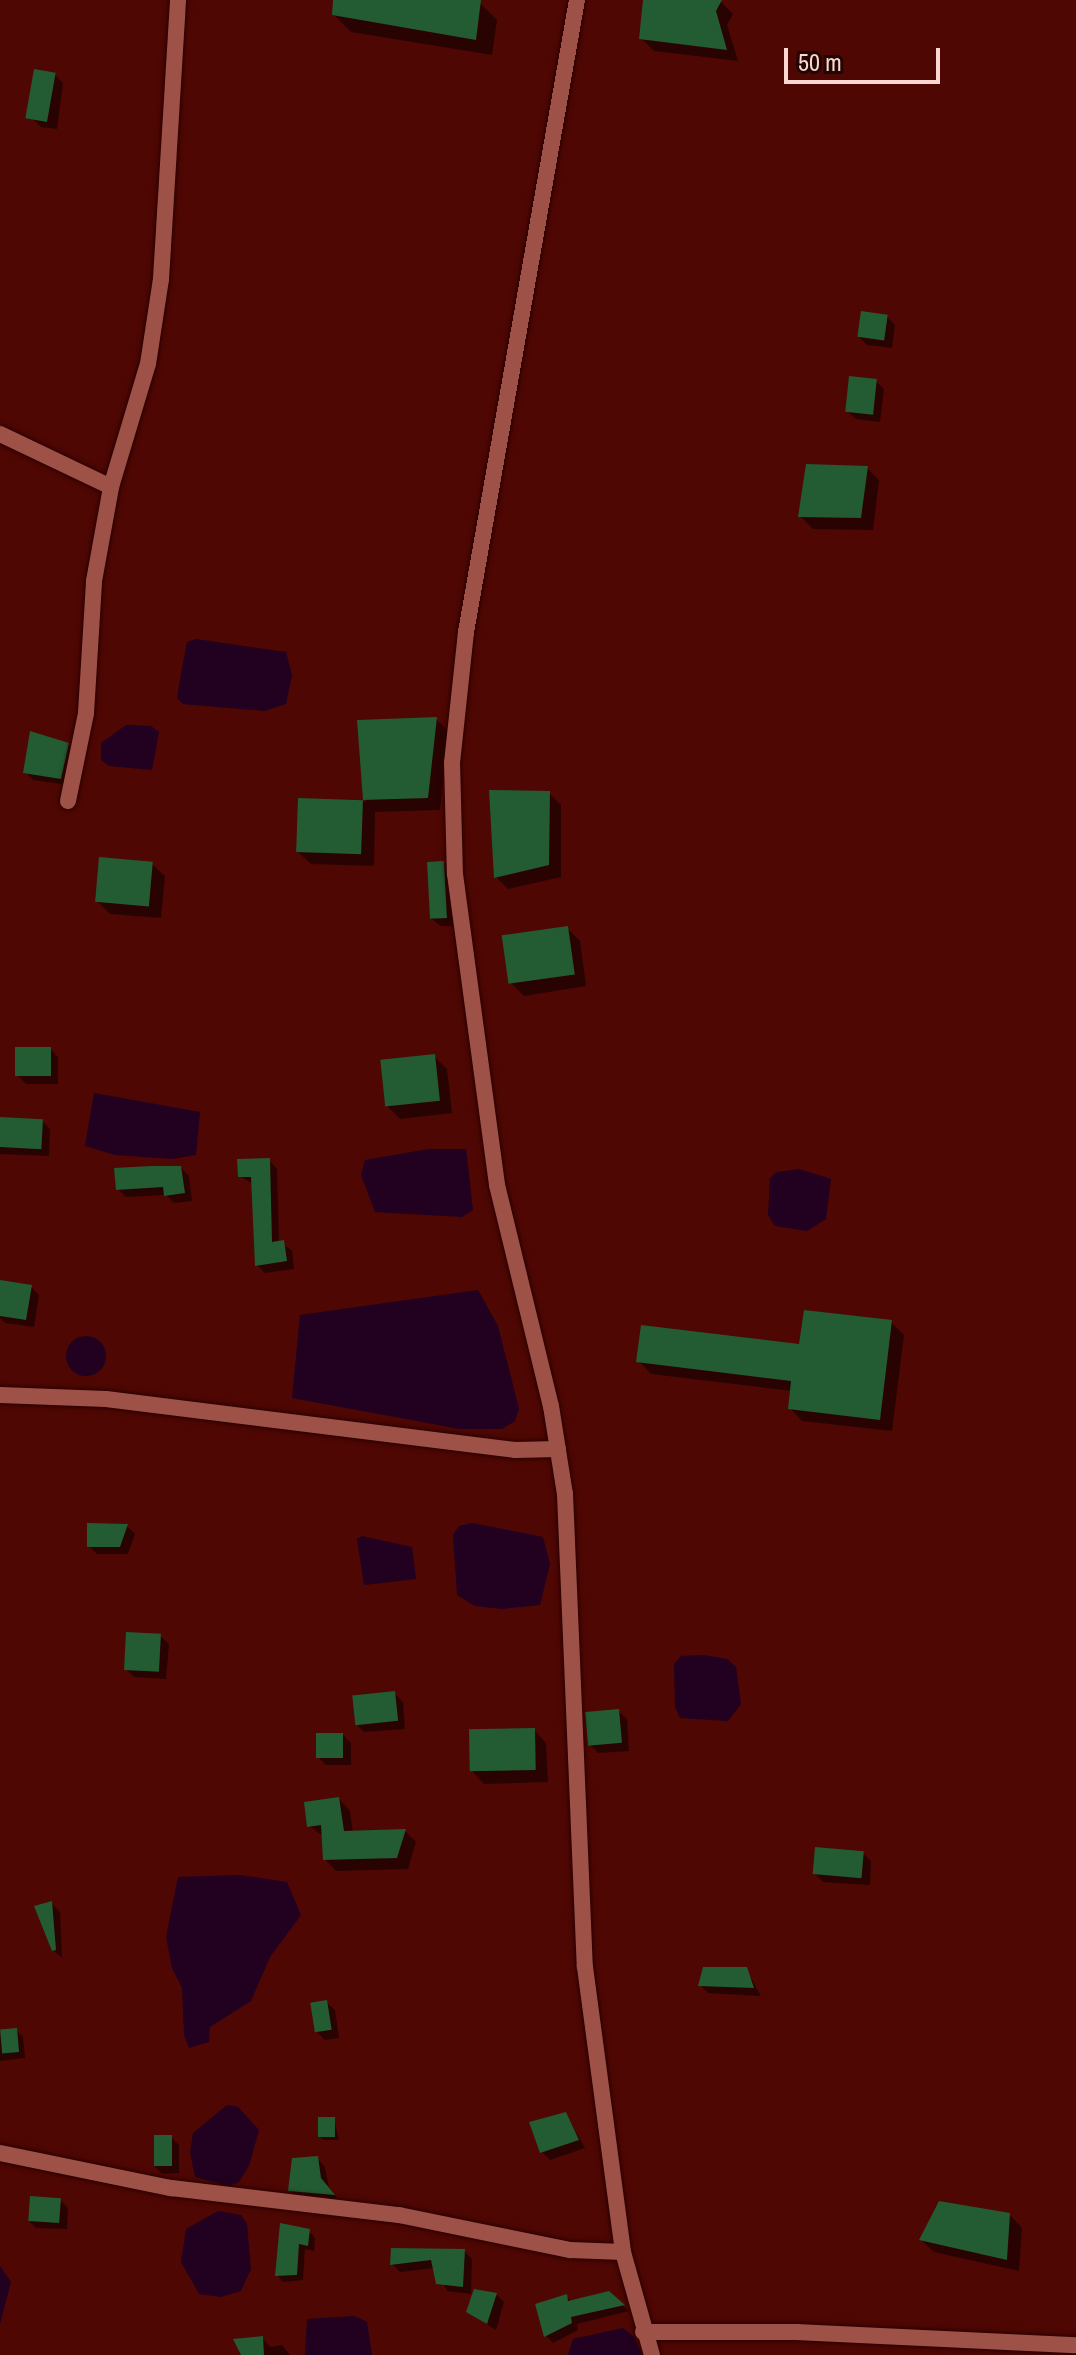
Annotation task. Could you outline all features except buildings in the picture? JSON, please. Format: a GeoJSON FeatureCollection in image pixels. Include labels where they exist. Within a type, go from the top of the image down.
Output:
{"type":"FeatureCollection","features":[{"type":"Feature","properties":{"kind":"street"},"geometry":{"type":"LineString","coordinates":[[68,801],[86,713],[94,581],[111,487],[148,364],[161,279],[178,0]]}},
{"type":"Feature","properties":{"kind":"street"},"geometry":{"type":"LineString","coordinates":[[577,0],[466,632],[452,762],[455,874],[497,1185],[558,1449],[565,1494],[585,1967],[623,2252],[643,2332],[652,2355]]}},
{"type":"Feature","properties":{"kind":"street"},"geometry":{"type":"LineString","coordinates":[[0,434],[111,487]]}},
{"type":"Feature","properties":{"kind":"street"},"geometry":{"type":"LineString","coordinates":[[0,1395],[106,1399],[515,1450],[558,1449]]}},
{"type":"Feature","properties":{"kind":"street"},"geometry":{"type":"LineString","coordinates":[[0,2153],[171,2188],[399,2215],[515,2242],[623,2252]]}},
{"type":"Feature","properties":{"kind":"street"},"geometry":{"type":"LineString","coordinates":[[643,2332],[796,2332],[1076,2345]]}},
{"type":"Feature","properties":{"kind":"shaded area"},"geometry":{"type":"Polygon","coordinates":[[[196,639],[286,652],[292,675],[286,704],[265,711],[183,704],[177,698],[187,642],[196,639]]]}},
{"type":"Feature","properties":{"kind":"shaded area"},"geometry":{"type":"Polygon","coordinates":[[[126,725],[151,726],[159,732],[152,770],[109,766],[101,760],[101,743],[126,725]]]}},
{"type":"Feature","properties":{"kind":"shaded area"},"geometry":{"type":"Polygon","coordinates":[[[94,1093],[200,1112],[196,1155],[172,1159],[115,1155],[85,1146],[94,1093]]]}},
{"type":"Feature","properties":{"kind":"shaded area"},"geometry":{"type":"Polygon","coordinates":[[[429,1149],[466,1149],[473,1210],[462,1217],[375,1212],[361,1175],[365,1160],[429,1149]]]}},
{"type":"Feature","properties":{"kind":"shaded area"},"geometry":{"type":"Polygon","coordinates":[[[799,1169],[831,1179],[826,1219],[807,1231],[775,1226],[768,1215],[770,1178],[777,1172],[799,1169]]]}},
{"type":"Feature","properties":{"kind":"shaded area"},"geometry":{"type":"Polygon","coordinates":[[[478,1290],[498,1326],[519,1409],[515,1421],[502,1429],[460,1429],[292,1398],[300,1315],[478,1290]]]}},
{"type":"Feature","properties":{"kind":"shaded area"},"geometry":{"type":"Polygon","coordinates":[[[86,1336],[100,1342],[106,1356],[100,1370],[86,1376],[72,1370],[66,1356],[72,1342],[86,1336]]]}},
{"type":"Feature","properties":{"kind":"shaded area"},"geometry":{"type":"Polygon","coordinates":[[[472,1523],[543,1537],[550,1564],[540,1605],[502,1609],[475,1606],[457,1595],[453,1535],[459,1526],[472,1523]]]}},
{"type":"Feature","properties":{"kind":"shaded area"},"geometry":{"type":"Polygon","coordinates":[[[362,1536],[412,1547],[416,1579],[364,1585],[357,1539],[362,1536]]]}},
{"type":"Feature","properties":{"kind":"shaded area"},"geometry":{"type":"Polygon","coordinates":[[[704,1655],[727,1659],[736,1667],[741,1704],[728,1721],[680,1718],[675,1707],[674,1664],[681,1656],[704,1655]]]}},
{"type":"Feature","properties":{"kind":"shaded area"},"geometry":{"type":"Polygon","coordinates":[[[240,1875],[287,1882],[301,1915],[270,1957],[251,2001],[210,2027],[209,2042],[189,2048],[184,2035],[182,1988],[172,1968],[166,1937],[178,1877],[240,1875]]]}},
{"type":"Feature","properties":{"kind":"shaded area"},"geometry":{"type":"Polygon","coordinates":[[[227,2105],[238,2107],[259,2130],[249,2166],[239,2182],[229,2186],[195,2177],[190,2153],[193,2133],[227,2105]]]}},
{"type":"Feature","properties":{"kind":"shaded area"},"geometry":{"type":"Polygon","coordinates":[[[218,2211],[241,2215],[247,2224],[251,2269],[241,2291],[221,2297],[199,2294],[181,2262],[186,2229],[218,2211]]]}},
{"type":"Feature","properties":{"kind":"shaded area"},"geometry":{"type":"Polygon","coordinates":[[[0,2266],[11,2282],[0,2324],[0,2266]]]}},
{"type":"Feature","properties":{"kind":"shaded area"},"geometry":{"type":"Polygon","coordinates":[[[354,2316],[367,2322],[372,2355],[305,2355],[307,2319],[354,2316]]]}},
{"type":"Feature","properties":{"kind":"shaded area"},"geometry":{"type":"Polygon","coordinates":[[[623,2328],[634,2337],[642,2355],[568,2355],[573,2339],[623,2328]]]}}]}
